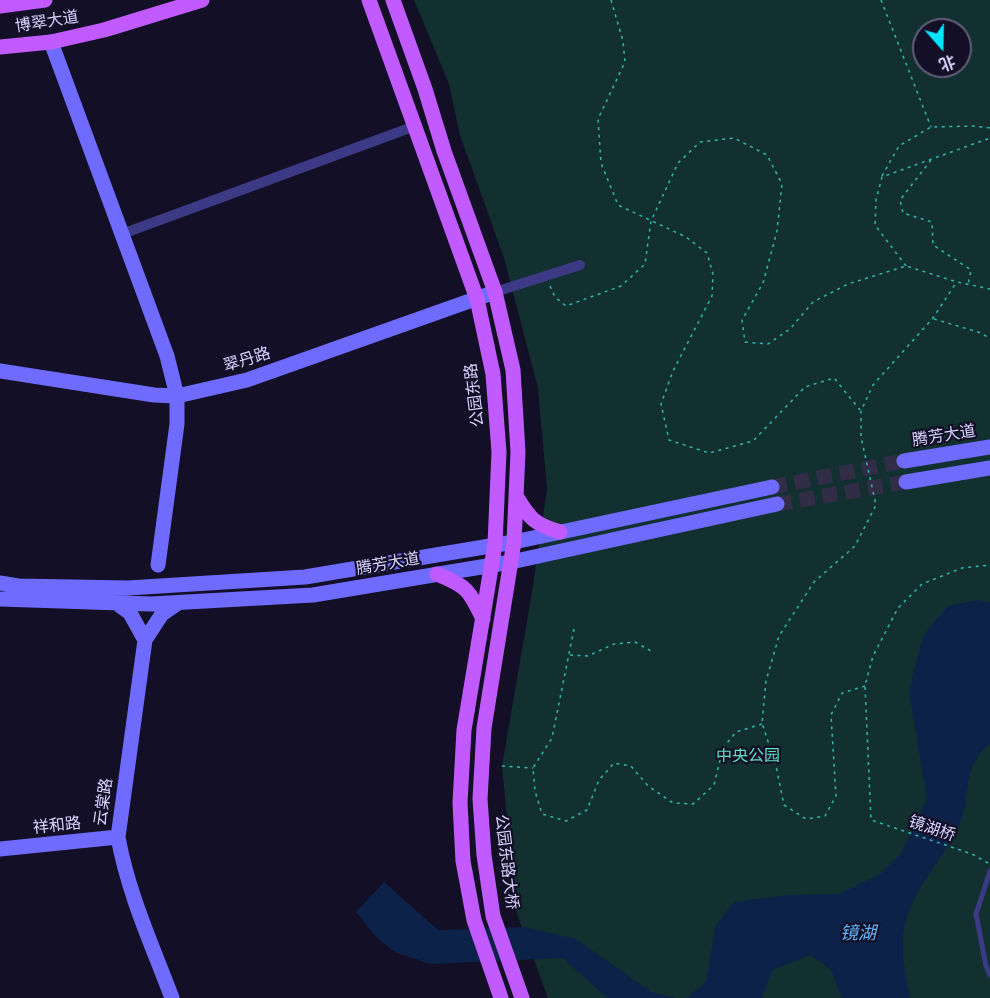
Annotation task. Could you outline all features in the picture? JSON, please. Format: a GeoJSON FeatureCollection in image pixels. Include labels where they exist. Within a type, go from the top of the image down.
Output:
{"type":"FeatureCollection","features":[{"type":"Feature","properties":{"kind":"main road","name":"博翠大道"},"geometry":{"type":"LineString","coordinates":[[6,4],[45,0]]}},
{"type":"Feature","properties":{"kind":"main road","name":"博翠大道"},"geometry":{"type":"LineString","coordinates":[[0,47],[51,42],[104,30],[202,0]]}},
{"type":"Feature","properties":{"kind":"main road"},"geometry":{"type":"LineString","coordinates":[[393,0],[495,292],[513,369],[518,452],[511,562]]}},
{"type":"Feature","properties":{"kind":"main road","name":"公园东路"},"geometry":{"type":"LineString","coordinates":[[369,1],[477,299],[493,374],[498,441],[495,544],[464,730],[460,802],[463,861],[474,920],[501,998]]}},
{"type":"Feature","properties":{"kind":"main road"},"geometry":{"type":"LineString","coordinates":[[51,42],[167,356],[177,396],[177,424],[158,565],[147,578],[128,588]]}},
{"type":"Feature","properties":{"kind":"main road","name":"翠丹路"},"geometry":{"type":"LineString","coordinates":[[0,371],[154,395],[177,396],[247,381],[495,292]]}},
{"type":"Feature","properties":{"kind":"main road","name":"腾芳大道"},"geometry":{"type":"LineString","coordinates":[[904,460],[990,447]]}},
{"type":"Feature","properties":{"kind":"main road"},"geometry":{"type":"LineString","coordinates":[[906,482],[990,468]]}},
{"type":"Feature","properties":{"kind":"main road","name":"腾芳大道"},"geometry":{"type":"LineString","coordinates":[[0,584],[128,588],[305,577],[514,542],[772,487]]}},
{"type":"Feature","properties":{"kind":"main road"},"geometry":{"type":"LineString","coordinates":[[516,496],[528,517],[538,525],[560,532]]}},
{"type":"Feature","properties":{"kind":"main road","name":"腾芳大道"},"geometry":{"type":"LineString","coordinates":[[0,599],[177,603],[313,595],[511,562],[777,504]]}},
{"type":"Feature","properties":{"kind":"main road","name":"公园东路大桥"},"geometry":{"type":"LineString","coordinates":[[511,562],[484,728],[480,799],[484,855],[493,916],[522,998]]}},
{"type":"Feature","properties":{"kind":"main road"},"geometry":{"type":"LineString","coordinates":[[158,565],[167,577],[181,585]]}},
{"type":"Feature","properties":{"kind":"main road"},"geometry":{"type":"LineString","coordinates":[[437,574],[460,583],[471,594],[483,619]]}},
{"type":"Feature","properties":{"kind":"main road"},"geometry":{"type":"LineString","coordinates":[[116,603],[130,613],[145,640],[162,614],[177,603]]}},
{"type":"Feature","properties":{"kind":"main road","name":"云棠路"},"geometry":{"type":"LineString","coordinates":[[145,640],[118,837],[128,881],[172,998]]}},
{"type":"Feature","properties":{"kind":"main road","name":"祥和路"},"geometry":{"type":"LineString","coordinates":[[0,849],[118,837]]}},
{"type":"Feature","properties":{"kind":"street"},"geometry":{"type":"LineString","coordinates":[[122,234],[415,126]]}},
{"type":"Feature","properties":{"kind":"street"},"geometry":{"type":"LineString","coordinates":[[495,292],[580,265]]}},
{"type":"Feature","properties":{"kind":"lane"},"geometry":{"type":"LineString","coordinates":[[990,871],[976,914],[986,966],[990,975]]}},
{"type":"Feature","properties":{"kind":"path"},"geometry":{"type":"LineString","coordinates":[[610,0],[623,42],[625,62],[598,119],[600,164],[618,205],[686,237],[707,253],[713,274],[712,296],[673,371],[661,404],[669,440],[709,453],[753,441],[805,387],[834,378],[861,411]]}},
{"type":"Feature","properties":{"kind":"path"},"geometry":{"type":"LineString","coordinates":[[882,0],[931,127]]}},
{"type":"Feature","properties":{"kind":"path"},"geometry":{"type":"LineString","coordinates":[[906,266],[875,225],[876,200],[882,177],[899,146],[931,127],[990,128]]}},
{"type":"Feature","properties":{"kind":"path"},"geometry":{"type":"LineString","coordinates":[[549,284],[555,297],[566,306],[621,286],[645,264],[651,222],[678,163],[700,142],[734,138],[767,155],[782,184],[777,231],[763,283],[742,320],[745,342],[768,344],[790,329],[813,302],[848,284],[906,266],[990,290]]}},
{"type":"Feature","properties":{"kind":"path"},"geometry":{"type":"LineString","coordinates":[[882,177],[990,138]]}},
{"type":"Feature","properties":{"kind":"path"},"geometry":{"type":"LineString","coordinates":[[931,159],[900,200],[903,213],[932,222],[933,245],[971,270],[968,285]]}},
{"type":"Feature","properties":{"kind":"path"},"geometry":{"type":"LineString","coordinates":[[957,282],[933,318],[873,385],[861,411],[861,437],[876,505],[855,546],[814,582],[779,636],[766,681],[762,723],[776,766],[784,805],[806,819],[825,816],[836,796],[831,715],[842,693],[865,686],[873,656],[898,608],[922,584],[962,568],[990,565]]}},
{"type":"Feature","properties":{"kind":"path"},"geometry":{"type":"LineString","coordinates":[[933,318],[990,338]]}},
{"type":"Feature","properties":{"kind":"path"},"geometry":{"type":"LineString","coordinates":[[574,629],[552,738],[533,768],[535,791],[542,814],[566,821],[587,810],[599,780],[614,763],[631,766],[648,786],[673,802],[693,804],[714,785],[723,748],[736,732],[762,723]]}},
{"type":"Feature","properties":{"kind":"path"},"geometry":{"type":"LineString","coordinates":[[569,655],[588,656],[614,644],[635,642],[651,651]]}},
{"type":"Feature","properties":{"kind":"path","name":"镜湖桥"},"geometry":{"type":"LineString","coordinates":[[865,686],[871,820],[972,854],[990,864]]}},
{"type":"Feature","properties":{"kind":"path"},"geometry":{"type":"LineString","coordinates":[[502,766],[533,768]]}},
{"type":"Feature","properties":{"kind":"green space","name":"中央公园"},"geometry":{"type":"Polygon","coordinates":[[[414,0],[990,0],[990,998],[548,998],[516,911],[502,766],[547,489],[538,388],[504,258],[460,135],[449,84],[414,0]]]}},
{"type":"Feature","properties":{"kind":"water","name":"镜湖"},"geometry":{"type":"Polygon","coordinates":[[[979,600],[990,603],[990,744],[980,753],[970,773],[965,806],[958,828],[920,889],[908,915],[903,946],[910,998],[842,998],[831,970],[810,955],[773,970],[762,998],[686,998],[706,982],[716,925],[734,902],[788,895],[839,894],[880,874],[902,852],[927,799],[909,691],[923,636],[948,606],[979,600]]]}},
{"type":"Feature","properties":{"kind":"water"},"geometry":{"type":"Polygon","coordinates":[[[384,882],[438,930],[524,927],[576,939],[651,992],[677,998],[607,998],[563,958],[431,964],[395,952],[377,938],[356,912],[384,882]]]}},
{"type":"Feature","properties":{"kind":"tunnel"},"geometry":{"type":"LineString","coordinates":[[772,487],[904,461]]}},
{"type":"Feature","properties":{"kind":"tunnel"},"geometry":{"type":"LineString","coordinates":[[777,504],[906,482]]}}]}
